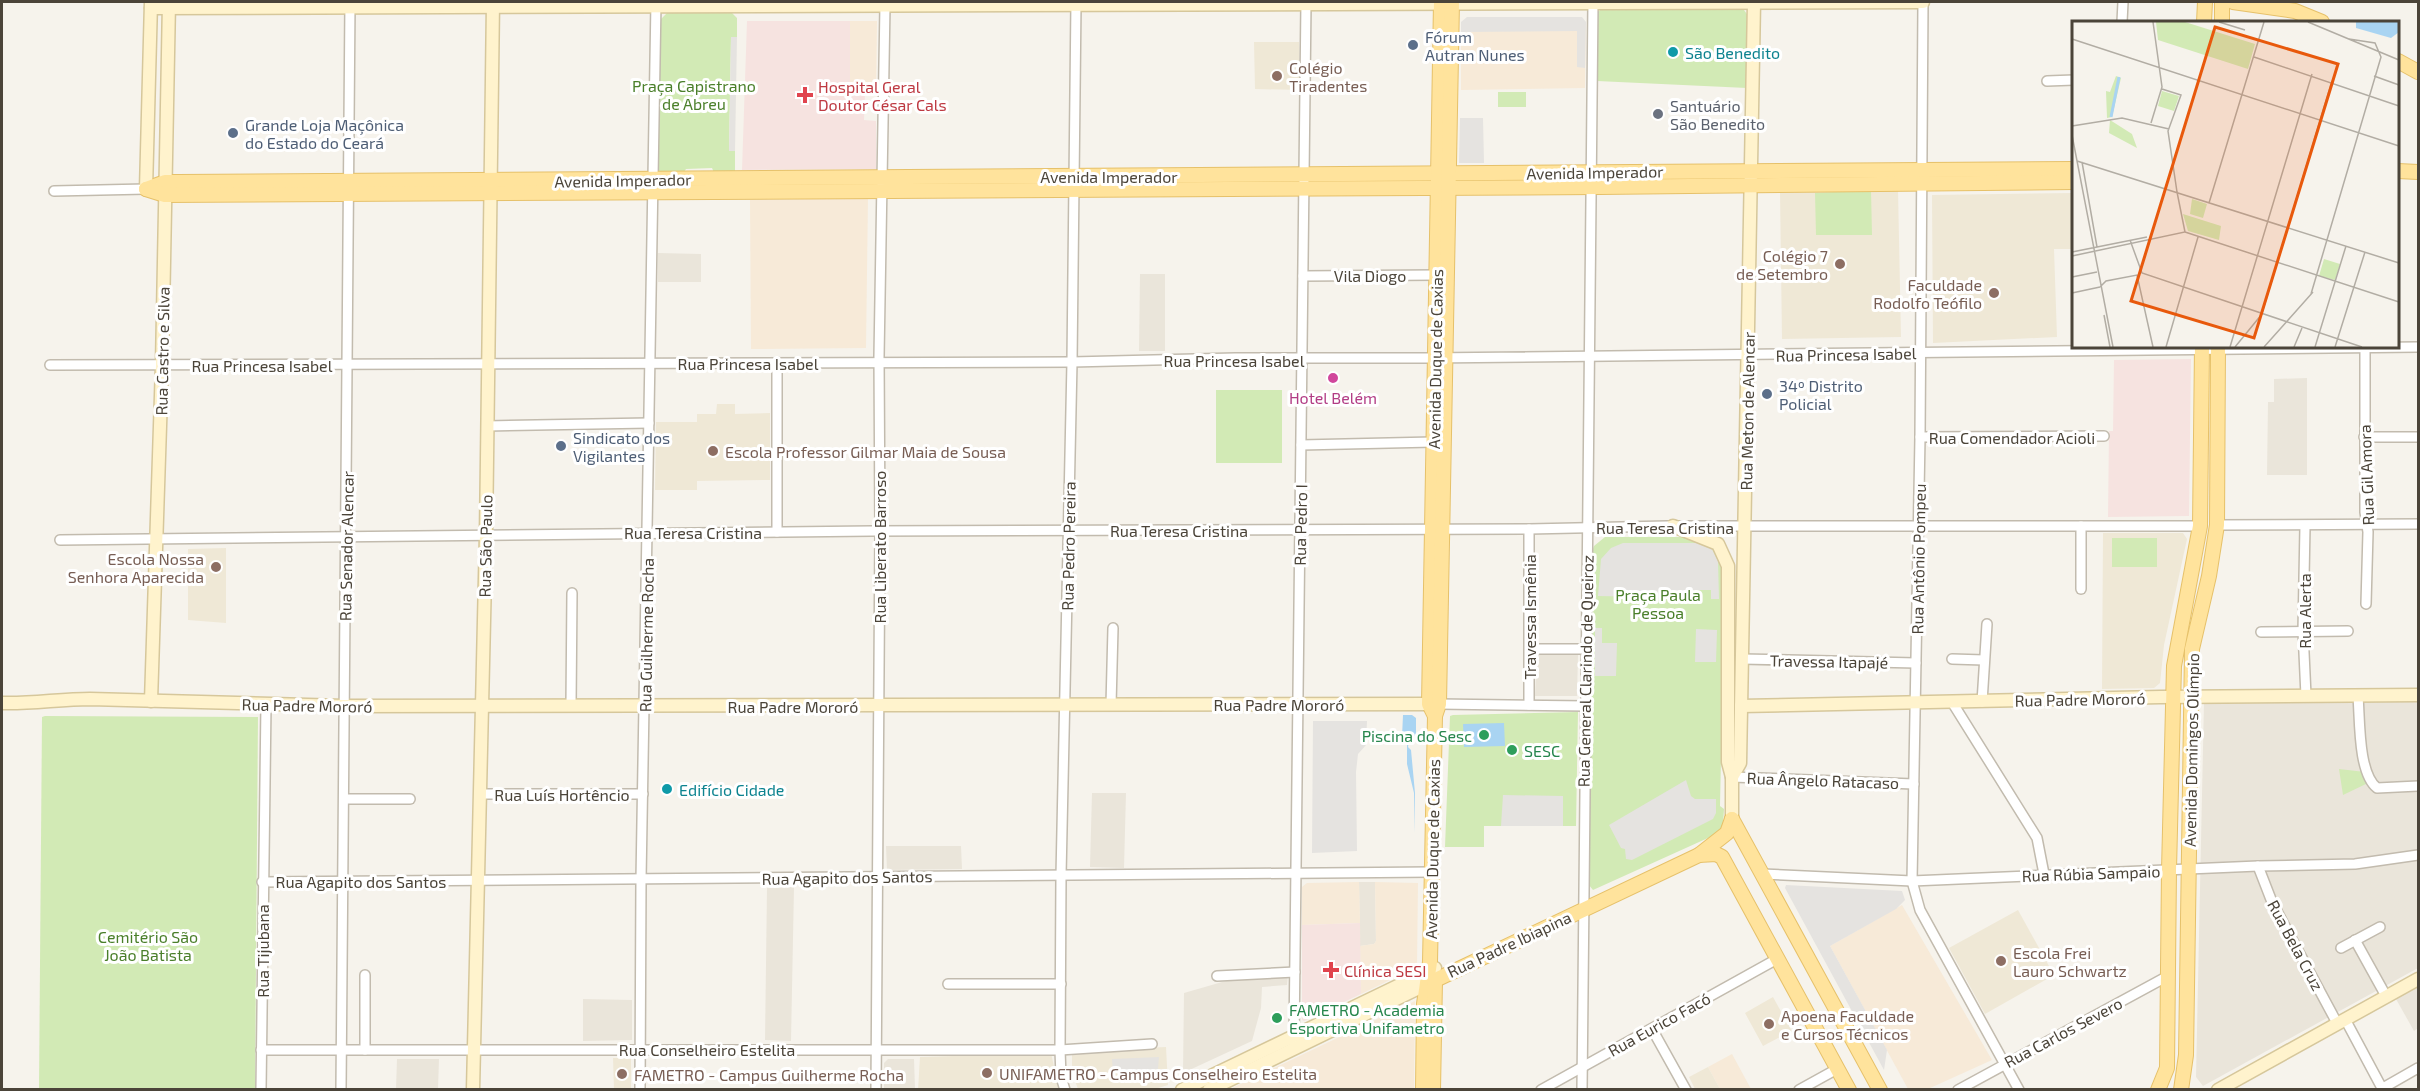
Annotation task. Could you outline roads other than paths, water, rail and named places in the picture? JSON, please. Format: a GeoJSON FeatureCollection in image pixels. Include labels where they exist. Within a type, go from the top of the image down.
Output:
{"type":"FeatureCollection","features":[{"type":"Feature","properties":{"kind":"main road","name":"Avenida Duque de Caxias"},"geometry":{"type":"LineString","coordinates":[[1433,1089],[1432,872],[1446,2]]}},
{"type":"Feature","properties":{"kind":"main road"},"geometry":{"type":"LineString","coordinates":[[2204,21],[2205,2]]}},
{"type":"Feature","properties":{"kind":"main road"},"geometry":{"type":"LineString","coordinates":[[2222,2],[2222,21]]}},
{"type":"Feature","properties":{"kind":"main road"},"geometry":{"type":"LineString","coordinates":[[2234,2],[2297,6],[2320,21]]}},
{"type":"Feature","properties":{"kind":"main road"},"geometry":{"type":"LineString","coordinates":[[2399,63],[2418,72]]}},
{"type":"Feature","properties":{"kind":"main road","name":"Avenida Imperador"},"geometry":{"type":"LineString","coordinates":[[146,189],[1443,181],[1591,187],[1751,186],[2072,169]]}},
{"type":"Feature","properties":{"kind":"main road","name":"Avenida Imperador"},"geometry":{"type":"LineString","coordinates":[[1443,181],[1591,172],[1751,170],[2072,182]]}},
{"type":"Feature","properties":{"kind":"main road"},"geometry":{"type":"LineString","coordinates":[[2399,171],[2418,171]]}},
{"type":"Feature","properties":{"kind":"main road","name":"Avenida Duque de Caxias"},"geometry":{"type":"LineString","coordinates":[[1438,528],[1433,442],[1440,358],[1436,275],[1443,181]]}},
{"type":"Feature","properties":{"kind":"main road","name":"Avenida Domingos Olímpio"},"geometry":{"type":"LineString","coordinates":[[2161,1084],[2167,1068],[2175,651],[2200,526],[2202,348]]}},
{"type":"Feature","properties":{"kind":"main road","name":"Avenida Domingos Olímpio"},"geometry":{"type":"LineString","coordinates":[[2185,1088],[2192,649],[2210,576],[2217,525],[2218,348]]}},
{"type":"Feature","properties":{"kind":"main road"},"geometry":{"type":"LineString","coordinates":[[1732,819],[1880,1089]]}},
{"type":"Feature","properties":{"kind":"main road","name":"Rua Padre Ibiapina"},"geometry":{"type":"LineString","coordinates":[[1431,976],[1699,855],[1727,833],[1732,819]]}},
{"type":"Feature","properties":{"kind":"main road"},"geometry":{"type":"LineString","coordinates":[[1699,855],[1716,854],[1722,857],[1849,1089]]}},
{"type":"Feature","properties":{"kind":"main road","name":"Avenida Duque de Caxias"},"geometry":{"type":"LineString","coordinates":[[1423,1089],[1424,1004],[1431,976]]}},
{"type":"Feature","properties":{"kind":"main road"},"geometry":{"type":"LineString","coordinates":[[2168,998],[2174,1012],[2173,1068],[2185,1088]]}},
{"type":"Feature","properties":{"kind":"street","name":"Rua General Clarindo de Queiroz"},"geometry":{"type":"LineString","coordinates":[[1582,1089],[1593,2]]}},
{"type":"Feature","properties":{"kind":"street","name":"Rua Meton de Alencar"},"geometry":{"type":"LineString","coordinates":[[1732,819],[1732,777],[1740,763],[1754,2]]}},
{"type":"Feature","properties":{"kind":"street"},"geometry":{"type":"LineString","coordinates":[[146,189],[151,5],[1923,2]]}},
{"type":"Feature","properties":{"kind":"street","name":"Rua Antônio Pompeu"},"geometry":{"type":"LineString","coordinates":[[1923,2],[1920,437],[1912,881],[1920,910],[2019,1089]]}},
{"type":"Feature","properties":{"kind":"street"},"geometry":{"type":"LineString","coordinates":[[2122,2],[2122,21]]}},
{"type":"Feature","properties":{"kind":"street","name":"Rua Guilherme Rocha"},"geometry":{"type":"LineString","coordinates":[[640,1089],[641,880],[656,3]]}},
{"type":"Feature","properties":{"kind":"street","name":"Rua Pedro Pereira"},"geometry":{"type":"LineString","coordinates":[[1065,1089],[1061,1077],[1060,1050],[1061,876],[1072,362],[1076,3]]}},
{"type":"Feature","properties":{"kind":"street","name":"Rua Pedro I"},"geometry":{"type":"LineString","coordinates":[[1294,1043],[1306,3]]}},
{"type":"Feature","properties":{"kind":"street","name":"Rua São Paulo"},"geometry":{"type":"LineString","coordinates":[[473,1089],[486,535],[493,4]]}},
{"type":"Feature","properties":{"kind":"street","name":"Rua Castro e Silva"},"geometry":{"type":"LineString","coordinates":[[151,701],[162,365],[169,5]]}},
{"type":"Feature","properties":{"kind":"street","name":"Rua Senador Alencar"},"geometry":{"type":"LineString","coordinates":[[341,1089],[350,5]]}},
{"type":"Feature","properties":{"kind":"street","name":"Rua Liberato Barroso"},"geometry":{"type":"LineString","coordinates":[[876,1089],[879,363],[885,5]]}},
{"type":"Feature","properties":{"kind":"street"},"geometry":{"type":"LineString","coordinates":[[2047,81],[2072,80]]}},
{"type":"Feature","properties":{"kind":"street","name":"Avenida Imperador"},"geometry":{"type":"LineString","coordinates":[[54,191],[146,189]]}},
{"type":"Feature","properties":{"kind":"street","name":"Vila Diogo"},"geometry":{"type":"LineString","coordinates":[[1303,276],[1436,275]]}},
{"type":"Feature","properties":{"kind":"street","name":"Rua Princesa Isabel"},"geometry":{"type":"LineString","coordinates":[[2399,347],[2418,347]]}},
{"type":"Feature","properties":{"kind":"street","name":"Rua Princesa Isabel"},"geometry":{"type":"LineString","coordinates":[[50,365],[1072,362],[2218,348]]}},
{"type":"Feature","properties":{"kind":"street","name":"Rua Gil Amora"},"geometry":{"type":"LineString","coordinates":[[2365,348],[2366,604]]}},
{"type":"Feature","properties":{"kind":"street"},"geometry":{"type":"LineString","coordinates":[[777,362],[777,532]]}},
{"type":"Feature","properties":{"kind":"street"},"geometry":{"type":"LineString","coordinates":[[487,426],[649,423]]}},
{"type":"Feature","properties":{"kind":"street","name":"Rua Comendador Acioli"},"geometry":{"type":"LineString","coordinates":[[1920,437],[2104,436]]}},
{"type":"Feature","properties":{"kind":"street"},"geometry":{"type":"LineString","coordinates":[[2364,437],[2418,437]]}},
{"type":"Feature","properties":{"kind":"street"},"geometry":{"type":"LineString","coordinates":[[1301,445],[1433,442]]}},
{"type":"Feature","properties":{"kind":"street"},"geometry":{"type":"LineString","coordinates":[[2217,525],[2418,524]]}},
{"type":"Feature","properties":{"kind":"street"},"geometry":{"type":"LineString","coordinates":[[1673,526],[1718,544],[1728,566],[1728,762],[1732,777]]}},
{"type":"Feature","properties":{"kind":"street","name":"Rua Teresa Cristina"},"geometry":{"type":"LineString","coordinates":[[60,540],[346,538],[647,532],[1529,529],[1673,526],[2200,526]]}},
{"type":"Feature","properties":{"kind":"street"},"geometry":{"type":"LineString","coordinates":[[2081,526],[2081,589]]}},
{"type":"Feature","properties":{"kind":"street","name":"Rua Alerta"},"geometry":{"type":"LineString","coordinates":[[2305,526],[2303,631],[2306,696]]}},
{"type":"Feature","properties":{"kind":"street","name":"Travessa Ismênia"},"geometry":{"type":"LineString","coordinates":[[1529,529],[1529,705]]}},
{"type":"Feature","properties":{"kind":"street"},"geometry":{"type":"LineString","coordinates":[[571,699],[572,593]]}},
{"type":"Feature","properties":{"kind":"street"},"geometry":{"type":"LineString","coordinates":[[1982,702],[1987,624]]}},
{"type":"Feature","properties":{"kind":"street"},"geometry":{"type":"LineString","coordinates":[[1111,705],[1113,628]]}},
{"type":"Feature","properties":{"kind":"street"},"geometry":{"type":"LineString","coordinates":[[2261,632],[2348,631]]}},
{"type":"Feature","properties":{"kind":"street"},"geometry":{"type":"LineString","coordinates":[[1530,649],[1586,649]]}},
{"type":"Feature","properties":{"kind":"street","name":"Travessa Itapajé"},"geometry":{"type":"LineString","coordinates":[[1742,659],[1916,663]]}},
{"type":"Feature","properties":{"kind":"street"},"geometry":{"type":"LineString","coordinates":[[1952,659],[1984,660]]}},
{"type":"Feature","properties":{"kind":"street","name":"Rua Padre Mororó"},"geometry":{"type":"LineString","coordinates":[[1741,706],[2173,697],[2418,695]]}},
{"type":"Feature","properties":{"kind":"street"},"geometry":{"type":"LineString","coordinates":[[2358,696],[2364,762],[2372,783],[2377,788],[2418,786]]}},
{"type":"Feature","properties":{"kind":"street","name":"Rua Padre Mororó"},"geometry":{"type":"LineString","coordinates":[[2,703],[33,704],[66,699],[344,706],[482,706],[571,699],[645,706],[1297,705],[1434,708],[1586,706]]}},
{"type":"Feature","properties":{"kind":"street"},"geometry":{"type":"LineString","coordinates":[[1952,702],[2037,838],[2044,874]]}},
{"type":"Feature","properties":{"kind":"street","name":"Rua Tijubana"},"geometry":{"type":"LineString","coordinates":[[261,1089],[266,704]]}},
{"type":"Feature","properties":{"kind":"street","name":"Rua Ângelo Ratacaso"},"geometry":{"type":"LineString","coordinates":[[1732,777],[1914,784]]}},
{"type":"Feature","properties":{"kind":"street","name":"Rua Luís Hortêncio"},"geometry":{"type":"LineString","coordinates":[[480,794],[643,794]]}},
{"type":"Feature","properties":{"kind":"street"},"geometry":{"type":"LineString","coordinates":[[345,799],[410,799]]}},
{"type":"Feature","properties":{"kind":"street","name":"Rua Rúbia Sampaio"},"geometry":{"type":"LineString","coordinates":[[1762,874],[1912,881],[2044,874],[2355,864],[2418,855]]}},
{"type":"Feature","properties":{"kind":"street","name":"Rua Bela Cruz"},"geometry":{"type":"LineString","coordinates":[[2258,866],[2272,902],[2383,1089]]}},
{"type":"Feature","properties":{"kind":"street","name":"Rua Agapito dos Santos"},"geometry":{"type":"LineString","coordinates":[[262,882],[1432,872]]}},
{"type":"Feature","properties":{"kind":"street"},"geometry":{"type":"LineString","coordinates":[[2342,948],[2380,927]]}},
{"type":"Feature","properties":{"kind":"street"},"geometry":{"type":"LineString","coordinates":[[2355,940],[2386,996]]}},
{"type":"Feature","properties":{"kind":"street","name":"Rua Eurico Facó"},"geometry":{"type":"LineString","coordinates":[[1542,1089],[1777,959]]}},
{"type":"Feature","properties":{"kind":"street"},"geometry":{"type":"LineString","coordinates":[[1217,976],[1295,972]]}},
{"type":"Feature","properties":{"kind":"street"},"geometry":{"type":"LineString","coordinates":[[364,1050],[365,975]]}},
{"type":"Feature","properties":{"kind":"street","name":"Rua Padre Ibiapina"},"geometry":{"type":"LineString","coordinates":[[1209,1089],[1294,1043],[1431,976]]}},
{"type":"Feature","properties":{"kind":"street","name":"Rua Carlos Severo"},"geometry":{"type":"LineString","coordinates":[[1958,1089],[2168,976]]}},
{"type":"Feature","properties":{"kind":"street"},"geometry":{"type":"LineString","coordinates":[[2218,1089],[2418,979]]}},
{"type":"Feature","properties":{"kind":"street"},"geometry":{"type":"LineString","coordinates":[[948,984],[1061,984]]}},
{"type":"Feature","properties":{"kind":"street"},"geometry":{"type":"LineString","coordinates":[[1652,1029],[1686,1089]]}},
{"type":"Feature","properties":{"kind":"street","name":"Rua Padre Ibiapina"},"geometry":{"type":"LineString","coordinates":[[1182,1089],[1294,1043]]}},
{"type":"Feature","properties":{"kind":"street","name":"Rua Conselheiro Estelita"},"geometry":{"type":"LineString","coordinates":[[261,1050],[1060,1050],[1152,1044]]}},
{"type":"Feature","properties":{"kind":"street"},"geometry":{"type":"LineString","coordinates":[[2383,1089],[2418,1068]]}},
{"type":"Feature","properties":{"kind":"street"},"geometry":{"type":"LineString","coordinates":[[1799,1089],[1837,1069]]}},
{"type":"Feature","properties":{"kind":"water"},"geometry":{"type":"Polygon","coordinates":[[[1403,715],[1412,715],[1416,718],[1416,735],[1409,741],[1408,747],[1411,750],[1415,793],[1414,833],[1414,793],[1407,764],[1407,741],[1402,737],[1403,715]]]}},
{"type":"Feature","properties":{"kind":"water","name":"Piscina do Sesc"},"geometry":{"type":"Polygon","coordinates":[[[1504,723],[1505,746],[1464,747],[1463,724],[1504,723]]]}},
{"type":"Feature","properties":{"kind":"place","name":"Fórum Autran Nunes"},"geometry":{"type":"Point","coordinates":[1413,45]}},
{"type":"Feature","properties":{"kind":"place","name":"São Benedito"},"geometry":{"type":"Point","coordinates":[1673,52]}},
{"type":"Feature","properties":{"kind":"place","name":"Colégio Tiradentes"},"geometry":{"type":"Point","coordinates":[1277,76]}},
{"type":"Feature","properties":{"kind":"place","name":"Hospital Geral Doutor César Cals"},"geometry":{"type":"Point","coordinates":[805,95]}},
{"type":"Feature","properties":{"kind":"place","name":"Santuário São Benedito"},"geometry":{"type":"Point","coordinates":[1658,114]}},
{"type":"Feature","properties":{"kind":"place","name":"Grande Loja Maçônica do Estado do Ceará"},"geometry":{"type":"Point","coordinates":[233,133]}},
{"type":"Feature","properties":{"kind":"place","name":"Colégio 7 de Setembro"},"geometry":{"type":"Point","coordinates":[1840,264]}},
{"type":"Feature","properties":{"kind":"place","name":"Faculdade Rodolfo Teófilo"},"geometry":{"type":"Point","coordinates":[1994,293]}},
{"type":"Feature","properties":{"kind":"place","name":"Hotel Belém"},"geometry":{"type":"Point","coordinates":[1333,378]}},
{"type":"Feature","properties":{"kind":"place","name":"34º Distrito Policial"},"geometry":{"type":"Point","coordinates":[1767,394]}},
{"type":"Feature","properties":{"kind":"place","name":"Sindicato dos Vigilantes"},"geometry":{"type":"Point","coordinates":[561,446]}},
{"type":"Feature","properties":{"kind":"place","name":"Escola Professor Gilmar Maia de Sousa"},"geometry":{"type":"Point","coordinates":[713,451]}},
{"type":"Feature","properties":{"kind":"place","name":"Escola Nossa Senhora Aparecida"},"geometry":{"type":"Point","coordinates":[216,567]}},
{"type":"Feature","properties":{"kind":"place","name":"Piscina do Sesc"},"geometry":{"type":"Point","coordinates":[1484,735]}},
{"type":"Feature","properties":{"kind":"place","name":"SESC"},"geometry":{"type":"Point","coordinates":[1512,750]}},
{"type":"Feature","properties":{"kind":"place","name":"Edifício Cidade"},"geometry":{"type":"Point","coordinates":[667,789]}},
{"type":"Feature","properties":{"kind":"place","name":"Escola Frei Lauro Schwartz"},"geometry":{"type":"Point","coordinates":[2001,961]}},
{"type":"Feature","properties":{"kind":"place","name":"Clínica SESI"},"geometry":{"type":"Point","coordinates":[1331,970]}},
{"type":"Feature","properties":{"kind":"place","name":"FAMETRO - Academia Esportiva Unifametro"},"geometry":{"type":"Point","coordinates":[1277,1018]}},
{"type":"Feature","properties":{"kind":"place","name":"Apoena Faculdade e Cursos Técnicos"},"geometry":{"type":"Point","coordinates":[1769,1024]}},
{"type":"Feature","properties":{"kind":"place","name":"UNIFAMETRO - Campus Conselheiro Estelita"},"geometry":{"type":"Point","coordinates":[987,1073]}},
{"type":"Feature","properties":{"kind":"place","name":"FAMETRO - Campus Guilherme Rocha"},"geometry":{"type":"Point","coordinates":[622,1074]}},
{"type":"Feature","properties":{"kind":"park label","name":"Praça Capistrano de Abreu"},"geometry":{"type":"Point","coordinates":[694,94]}},
{"type":"Feature","properties":{"kind":"park label","name":"Praça Paula Pessoa"},"geometry":{"type":"Point","coordinates":[1658,603]}},
{"type":"Feature","properties":{"kind":"park label","name":"Cemitério São João Batista"},"geometry":{"type":"Point","coordinates":[148,945]}}]}
